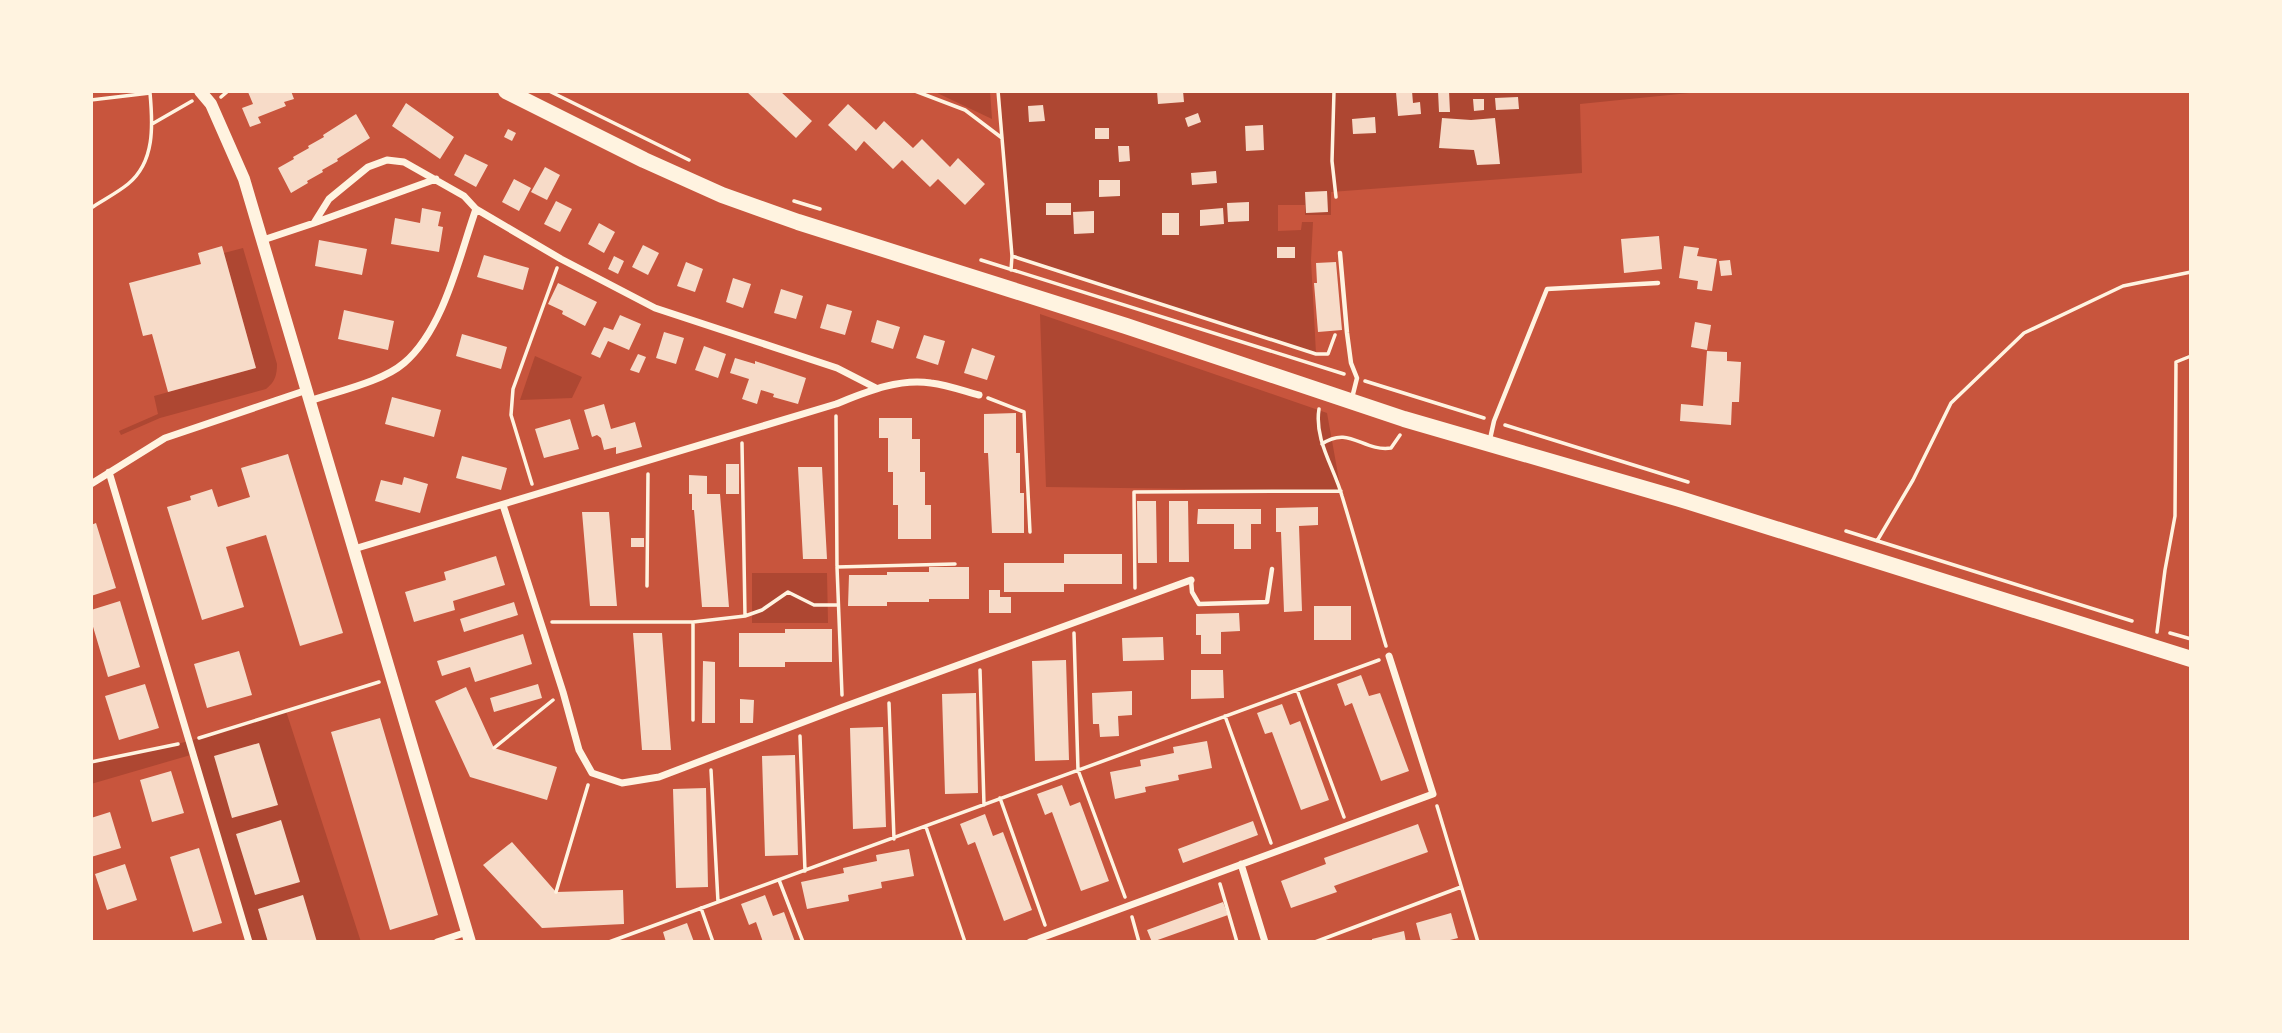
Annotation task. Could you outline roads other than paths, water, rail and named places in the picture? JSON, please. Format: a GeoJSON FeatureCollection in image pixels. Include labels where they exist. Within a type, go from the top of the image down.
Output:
{"type":"FeatureCollection","features":[{"type":"Feature","properties":{"kind":"main road"},"geometry":{"type":"LineString","coordinates":[[506,91],[644,160],[734,199],[798,222],[1404,419],[1872,559],[2191,659]]}},
{"type":"Feature","properties":{"kind":"street"},"geometry":{"type":"LineString","coordinates":[[202,93],[211,104],[240,169],[263,240],[469,937],[437,942]]}},
{"type":"Feature","properties":{"kind":"street"},"geometry":{"type":"LineString","coordinates":[[314,223],[329,199],[368,167],[387,160],[404,162],[464,195],[476,209],[561,259],[655,308],[837,368],[876,388]]}},
{"type":"Feature","properties":{"kind":"street"},"geometry":{"type":"LineString","coordinates":[[263,240],[436,179]]}},
{"type":"Feature","properties":{"kind":"street"},"geometry":{"type":"LineString","coordinates":[[91,484],[165,438],[383,376],[404,363],[422,343],[439,314],[476,209]]}},
{"type":"Feature","properties":{"kind":"street"},"geometry":{"type":"LineString","coordinates":[[354,549],[742,433],[836,404],[876,388],[901,382],[931,382],[979,395]]}},
{"type":"Feature","properties":{"kind":"street"},"geometry":{"type":"LineString","coordinates":[[109,472],[249,942]]}},
{"type":"Feature","properties":{"kind":"street"},"geometry":{"type":"LineString","coordinates":[[503,505],[579,750],[592,773],[622,783],[659,777],[1191,580]]}},
{"type":"Feature","properties":{"kind":"street"},"geometry":{"type":"LineString","coordinates":[[1030,942],[1433,794],[1389,656]]}},
{"type":"Feature","properties":{"kind":"street"},"geometry":{"type":"LineString","coordinates":[[1241,864],[1265,942]]}},
{"type":"Feature","properties":{"kind":"lane"},"geometry":{"type":"LineString","coordinates":[[1340,253],[1351,363],[1357,379],[1351,402]]}},
{"type":"Feature","properties":{"kind":"lane"},"geometry":{"type":"LineString","coordinates":[[1489,443],[1494,421],[1547,289],[1658,283]]}},
{"type":"Feature","properties":{"kind":"lane"},"geometry":{"type":"LineString","coordinates":[[1191,580],[1192,592],[1199,604],[1267,602],[1272,569]]}}]}
